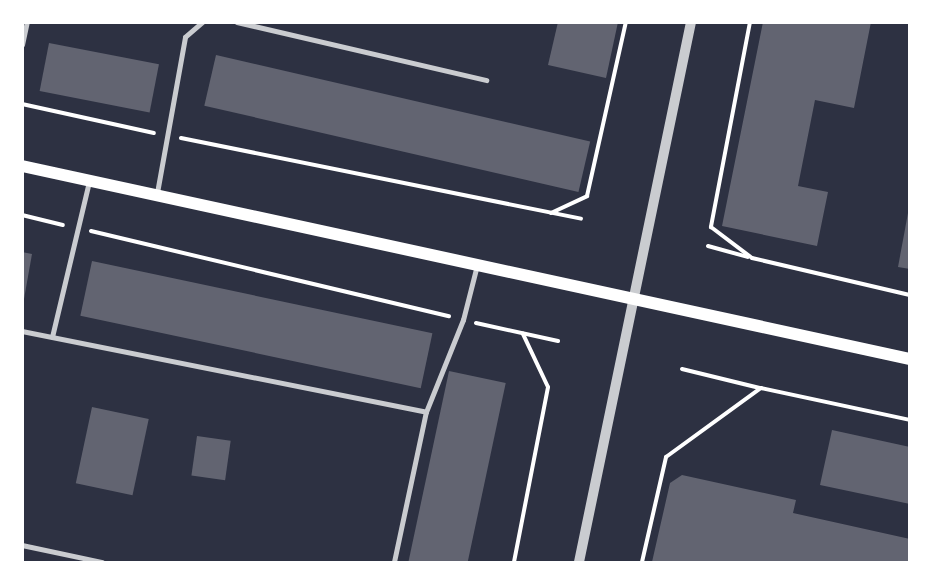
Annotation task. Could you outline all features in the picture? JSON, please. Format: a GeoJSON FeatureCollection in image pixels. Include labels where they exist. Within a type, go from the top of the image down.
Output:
{"type":"FeatureCollection","features":[{"type":"Feature","properties":{"kind":"main road"},"geometry":{"type":"LineString","coordinates":[[22,166],[909,359]]}},
{"type":"Feature","properties":{"kind":"street"},"geometry":{"type":"LineString","coordinates":[[579,562],[691,22]]}},
{"type":"Feature","properties":{"kind":"lane"},"geometry":{"type":"LineString","coordinates":[[22,45],[27,22]]}},
{"type":"Feature","properties":{"kind":"lane"},"geometry":{"type":"LineString","coordinates":[[157,195],[185,37],[202,22]]}},
{"type":"Feature","properties":{"kind":"lane"},"geometry":{"type":"LineString","coordinates":[[237,22],[486,80]]}},
{"type":"Feature","properties":{"kind":"lane"},"geometry":{"type":"LineString","coordinates":[[52,337],[80,229],[89,181]]}},
{"type":"Feature","properties":{"kind":"lane"},"geometry":{"type":"LineString","coordinates":[[394,562],[426,412],[464,320],[477,265]]}},
{"type":"Feature","properties":{"kind":"lane"},"geometry":{"type":"LineString","coordinates":[[22,331],[426,412]]}},
{"type":"Feature","properties":{"kind":"lane"},"geometry":{"type":"LineString","coordinates":[[22,545],[102,562]]}},
{"type":"Feature","properties":{"kind":"path"},"geometry":{"type":"LineString","coordinates":[[550,213],[587,196],[626,22]]}},
{"type":"Feature","properties":{"kind":"path"},"geometry":{"type":"LineString","coordinates":[[750,22],[711,227],[752,258]]}},
{"type":"Feature","properties":{"kind":"path"},"geometry":{"type":"LineString","coordinates":[[22,104],[167,136],[580,219]]}},
{"type":"Feature","properties":{"kind":"path"},"geometry":{"type":"LineString","coordinates":[[22,215],[558,341]]}},
{"type":"Feature","properties":{"kind":"path"},"geometry":{"type":"LineString","coordinates":[[708,246],[909,295]]}},
{"type":"Feature","properties":{"kind":"path"},"geometry":{"type":"LineString","coordinates":[[514,562],[548,387],[523,334]]}},
{"type":"Feature","properties":{"kind":"path"},"geometry":{"type":"LineString","coordinates":[[682,369],[909,420]]}},
{"type":"Feature","properties":{"kind":"path"},"geometry":{"type":"LineString","coordinates":[[642,562],[666,457],[760,388]]}},
{"type":"Feature","properties":{"kind":"building"},"geometry":{"type":"Polygon","coordinates":[[[558,22],[618,22],[606,78],[548,65],[558,22]]]}},
{"type":"Feature","properties":{"kind":"building"},"geometry":{"type":"Polygon","coordinates":[[[763,22],[871,22],[854,108],[815,100],[798,186],[828,192],[817,246],[722,226],[763,22]]]}},
{"type":"Feature","properties":{"kind":"building"},"geometry":{"type":"Polygon","coordinates":[[[49,43],[159,64],[150,112],[40,91],[49,43]]]}},
{"type":"Feature","properties":{"kind":"building"},"geometry":{"type":"Polygon","coordinates":[[[216,55],[590,141],[578,192],[204,106],[216,55]]]}},
{"type":"Feature","properties":{"kind":"building"},"geometry":{"type":"Polygon","coordinates":[[[908,213],[910,213],[910,269],[898,267],[908,213]]]}},
{"type":"Feature","properties":{"kind":"building"},"geometry":{"type":"Polygon","coordinates":[[[22,252],[32,254],[24,299],[22,299],[22,252]]]}},
{"type":"Feature","properties":{"kind":"building"},"geometry":{"type":"Polygon","coordinates":[[[92,261],[432,333],[421,388],[80,316],[92,261]]]}},
{"type":"Feature","properties":{"kind":"building"},"geometry":{"type":"Polygon","coordinates":[[[449,371],[506,383],[468,562],[408,562],[449,371]]]}},
{"type":"Feature","properties":{"kind":"building"},"geometry":{"type":"Polygon","coordinates":[[[92,407],[149,419],[133,495],[76,483],[92,407]]]}},
{"type":"Feature","properties":{"kind":"building"},"geometry":{"type":"Polygon","coordinates":[[[832,430],[910,447],[910,504],[820,485],[832,430]]]}},
{"type":"Feature","properties":{"kind":"building"},"geometry":{"type":"Polygon","coordinates":[[[197,436],[231,441],[225,480],[191,476],[197,436]]]}},
{"type":"Feature","properties":{"kind":"building"},"geometry":{"type":"Polygon","coordinates":[[[682,475],[796,500],[793,513],[910,539],[910,562],[652,562],[670,483],[682,475]]]}}]}
